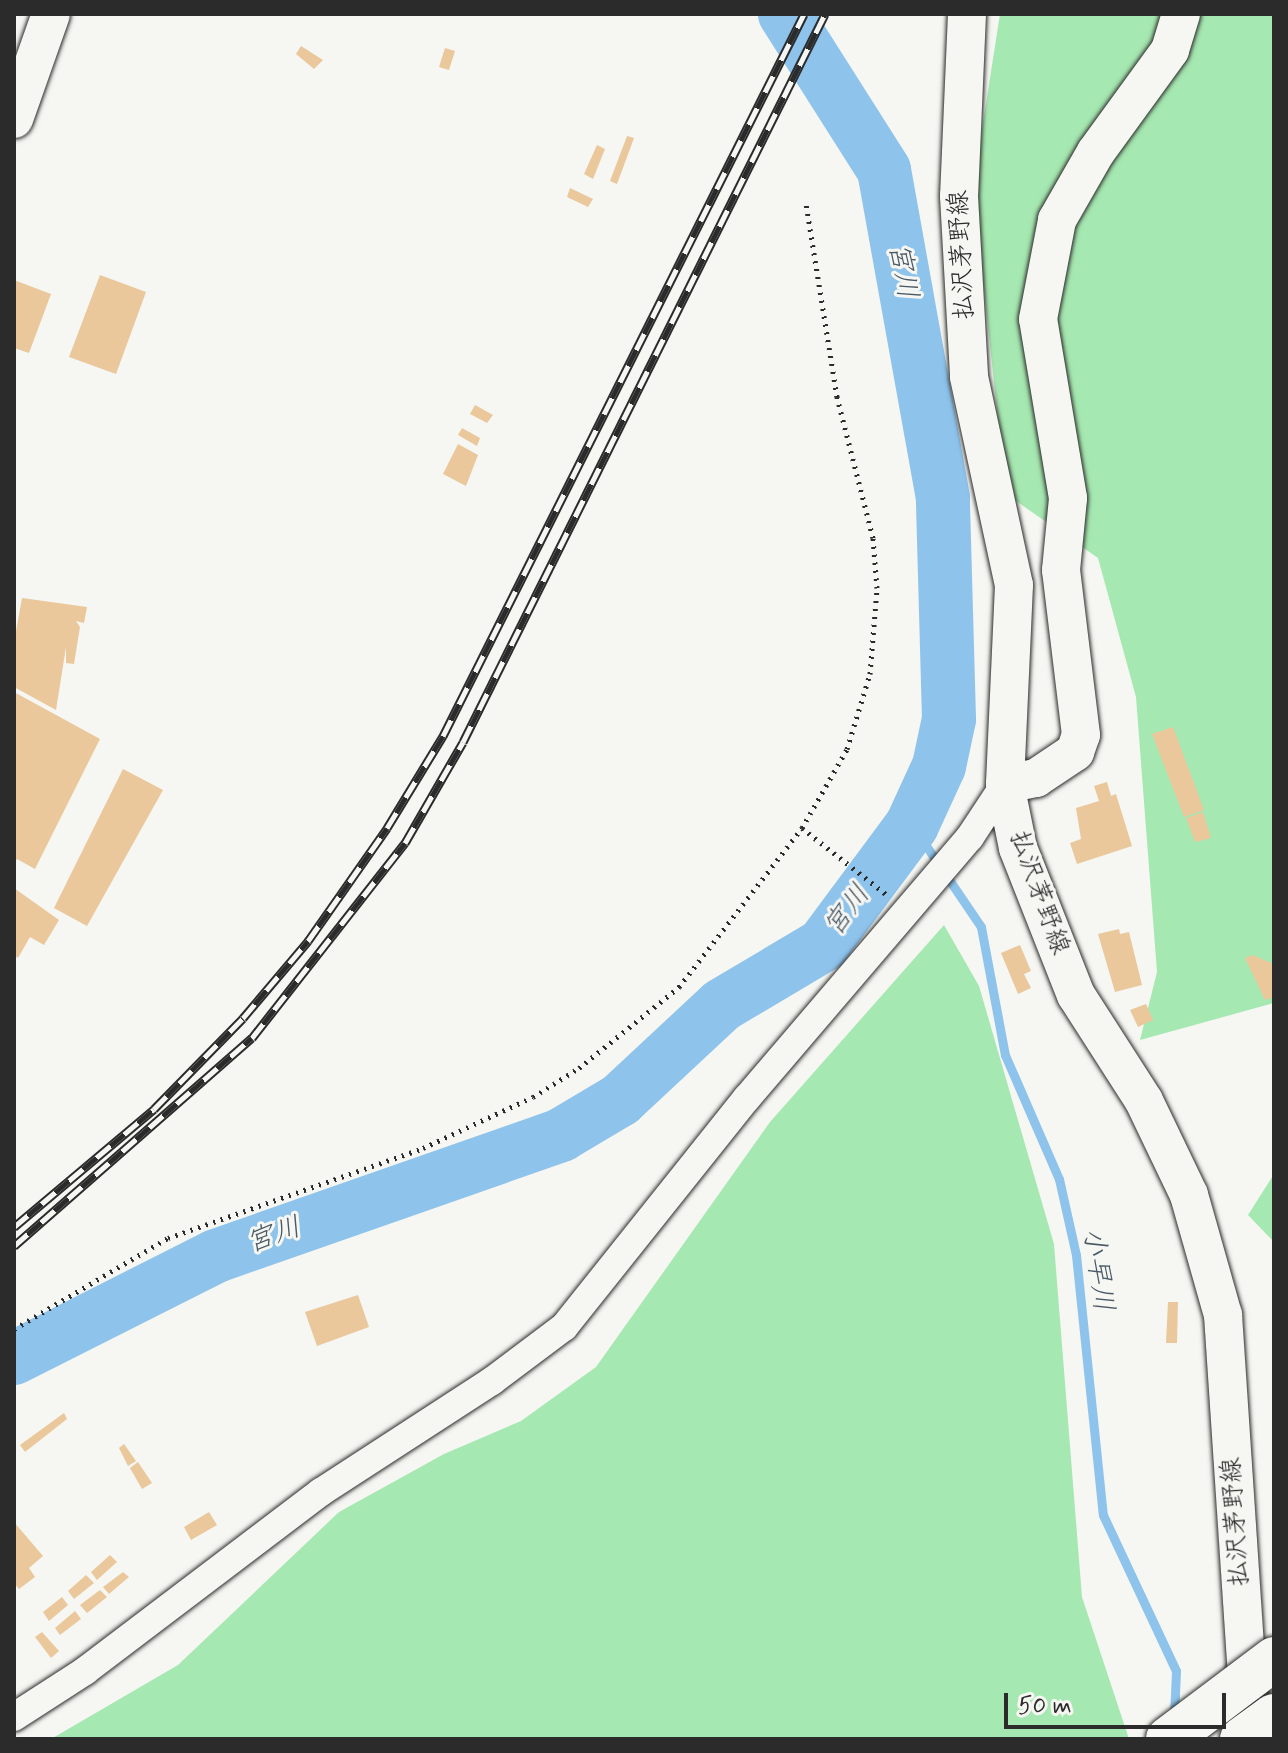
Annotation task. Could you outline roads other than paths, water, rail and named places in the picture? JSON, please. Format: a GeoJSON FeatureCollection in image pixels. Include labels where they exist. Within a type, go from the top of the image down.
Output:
{"type":"FeatureCollection","features":[{"type":"Feature","properties":{"kind":"highway"},"geometry":{"type":"LineString","coordinates":[[1168,1739],[1274,1659]]}},
{"type":"Feature","properties":{"kind":"highway"},"geometry":{"type":"LineString","coordinates":[[1242,1739],[1274,1716]]}},
{"type":"Feature","properties":{"kind":"main road"},"geometry":{"type":"LineString","coordinates":[[14,119],[51,14]]}},
{"type":"Feature","properties":{"kind":"main road","name":"払沢茅野線"},"geometry":{"type":"LineString","coordinates":[[967,14],[959,196],[969,377],[1014,585],[1005,784],[1018,848],[1076,995],[1144,1101],[1189,1195],[1223,1315],[1251,1739]]}},
{"type":"Feature","properties":{"kind":"main road"},"geometry":{"type":"LineString","coordinates":[[1005,784],[1036,778],[1075,752],[1081,735],[1061,570],[1068,498],[1038,319],[1057,220],[1096,152],[1170,50],[1181,14]]}},
{"type":"Feature","properties":{"kind":"street"},"geometry":{"type":"LineString","coordinates":[[14,1717],[85,1671],[321,1492],[492,1381],[564,1327],[903,909],[970,837],[1005,784]]}},
{"type":"Feature","properties":{"kind":"waterway","name":"宮川"},"geometry":{"type":"LineString","coordinates":[[14,1358],[216,1256],[561,1135],[620,1100],[722,1005],[823,945],[912,825],[939,766],[949,719],[943,498],[884,170],[785,14]]}},
{"type":"Feature","properties":{"kind":"waterway","name":"小早川"},"geometry":{"type":"LineString","coordinates":[[912,825],[981,927],[1005,1055],[1059,1179],[1076,1255],[1103,1515],[1176,1671],[1174,1716]]}},
{"type":"Feature","properties":{"kind":"railway"},"geometry":{"type":"LineString","coordinates":[[14,1227],[154,1109],[243,1018],[308,941],[387,828],[443,736],[804,14]]}},
{"type":"Feature","properties":{"kind":"railway"},"geometry":{"type":"LineString","coordinates":[[14,1246],[252,1038],[405,843],[463,742],[825,14]]}}]}
